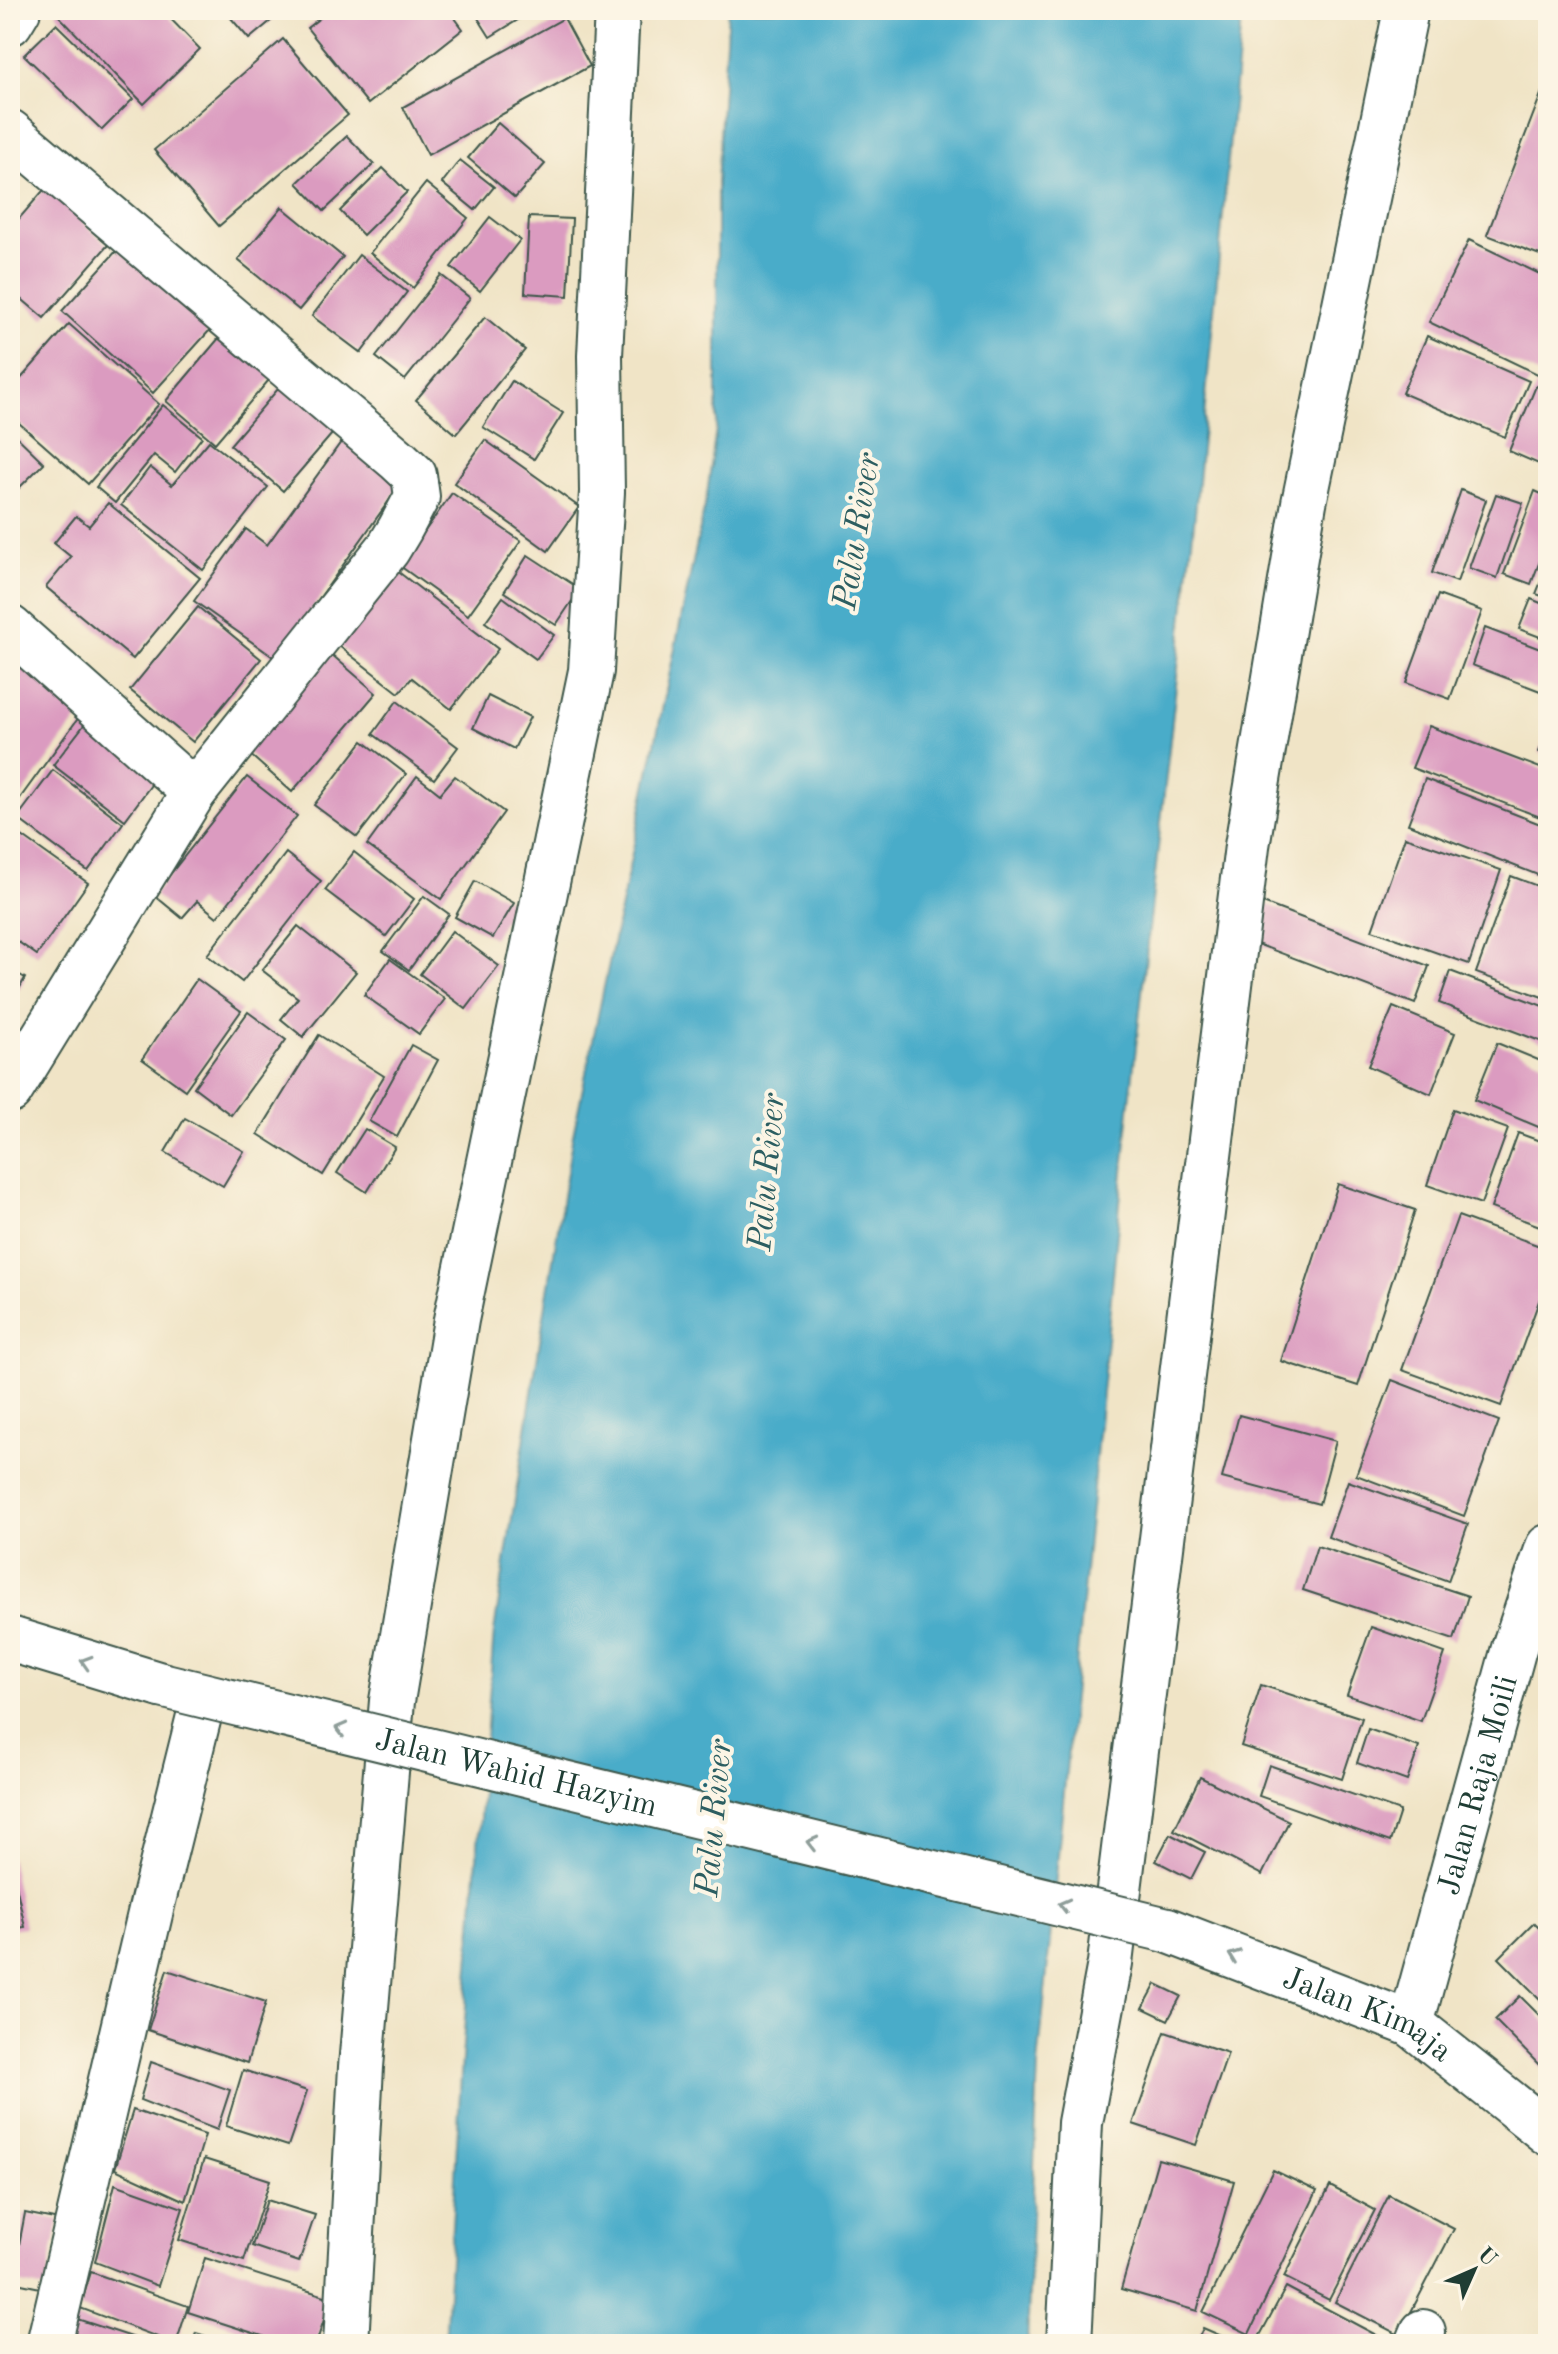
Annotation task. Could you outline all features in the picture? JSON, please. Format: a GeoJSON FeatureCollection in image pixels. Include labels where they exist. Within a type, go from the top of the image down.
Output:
{"type":"FeatureCollection","features":[{"type":"Feature","properties":{"kind":"street"},"geometry":{"type":"LineString","coordinates":[[10,23],[18,10]]}},
{"type":"Feature","properties":{"kind":"street"},"geometry":{"type":"LineString","coordinates":[[346,2344],[361,2067],[392,1701],[456,1320],[591,671],[602,492],[600,356],[617,10]]}},
{"type":"Feature","properties":{"kind":"street"},"geometry":{"type":"LineString","coordinates":[[1069,2344],[1080,2123],[1110,1963],[1247,846],[1304,503],[1406,10]]}},
{"type":"Feature","properties":{"kind":"street"},"geometry":{"type":"LineString","coordinates":[[10,132],[414,475],[417,497],[388,549],[194,792],[10,1091]]}},
{"type":"Feature","properties":{"kind":"street"},"geometry":{"type":"LineString","coordinates":[[10,628],[194,792]]}},
{"type":"Feature","properties":{"kind":"street","name":"Jalan Raja Moili"},"geometry":{"type":"LineString","coordinates":[[1411,2024],[1514,1648],[1548,1547]]}},
{"type":"Feature","properties":{"kind":"street","name":"Jalan Wahid Hazyim"},"geometry":{"type":"LineString","coordinates":[[10,1639],[204,1696],[1167,1930]]}},
{"type":"Feature","properties":{"kind":"street"},"geometry":{"type":"LineString","coordinates":[[49,2344],[204,1696]]}},
{"type":"Feature","properties":{"kind":"street","name":"Jalan Kimaja"},"geometry":{"type":"LineString","coordinates":[[1167,1930],[1411,2024],[1548,2133]]}},
{"type":"Feature","properties":{"kind":"water","name":"Palu River"},"geometry":{"type":"Polygon","coordinates":[[[728,10],[1242,10],[1195,514],[1128,1119],[1038,2066],[1027,2344],[445,2344],[462,2059],[494,1631],[572,1140],[707,495],[717,422],[717,182],[728,10]]]}},
{"type":"Feature","properties":{"kind":"building"},"geometry":{"type":"Polygon","coordinates":[[[59,10],[162,10],[200,49],[144,104],[56,13],[59,10]]]}},
{"type":"Feature","properties":{"kind":"building"},"geometry":{"type":"Polygon","coordinates":[[[224,10],[284,10],[249,39],[224,10]]]}},
{"type":"Feature","properties":{"kind":"building"},"geometry":{"type":"Polygon","coordinates":[[[330,10],[449,10],[463,29],[368,104],[307,28],[330,10]]]}},
{"type":"Feature","properties":{"kind":"building"},"geometry":{"type":"Polygon","coordinates":[[[473,10],[534,10],[490,37],[473,10]]]}},
{"type":"Feature","properties":{"kind":"building"},"geometry":{"type":"Polygon","coordinates":[[[564,18],[590,66],[428,155],[403,107],[564,18]]]}},
{"type":"Feature","properties":{"kind":"building"},"geometry":{"type":"Polygon","coordinates":[[[56,24],[133,99],[102,130],[24,55],[56,24]]]}},
{"type":"Feature","properties":{"kind":"building"},"geometry":{"type":"Polygon","coordinates":[[[283,39],[348,115],[219,226],[154,150],[283,39]]]}},
{"type":"Feature","properties":{"kind":"building"},"geometry":{"type":"Polygon","coordinates":[[[1548,76],[1548,258],[1487,235],[1548,76]]]}},
{"type":"Feature","properties":{"kind":"building"},"geometry":{"type":"Polygon","coordinates":[[[498,123],[545,164],[515,198],[468,158],[498,123]]]}},
{"type":"Feature","properties":{"kind":"building"},"geometry":{"type":"Polygon","coordinates":[[[347,136],[374,164],[324,211],[297,183],[347,136]]]}},
{"type":"Feature","properties":{"kind":"building"},"geometry":{"type":"Polygon","coordinates":[[[460,160],[494,187],[475,210],[442,183],[460,160]]]}},
{"type":"Feature","properties":{"kind":"building"},"geometry":{"type":"Polygon","coordinates":[[[383,168],[407,192],[363,235],[340,211],[383,168]]]}},
{"type":"Feature","properties":{"kind":"building"},"geometry":{"type":"Polygon","coordinates":[[[55,177],[93,209],[82,222],[108,245],[44,318],[10,289],[10,229],[55,177]]]}},
{"type":"Feature","properties":{"kind":"building"},"geometry":{"type":"Polygon","coordinates":[[[426,183],[468,218],[413,288],[370,253],[426,183]]]}},
{"type":"Feature","properties":{"kind":"building"},"geometry":{"type":"Polygon","coordinates":[[[282,207],[343,257],[299,310],[238,260],[282,207]]]}},
{"type":"Feature","properties":{"kind":"building"},"geometry":{"type":"Polygon","coordinates":[[[490,217],[520,240],[480,291],[451,267],[490,217]]]}},
{"type":"Feature","properties":{"kind":"building"},"geometry":{"type":"Polygon","coordinates":[[[529,217],[572,219],[568,296],[525,293],[529,217]]]}},
{"type":"Feature","properties":{"kind":"building"},"geometry":{"type":"Polygon","coordinates":[[[128,238],[219,320],[153,393],[62,311],[128,238]]]}},
{"type":"Feature","properties":{"kind":"building"},"geometry":{"type":"Polygon","coordinates":[[[1469,240],[1548,278],[1548,379],[1429,322],[1469,240]]]}},
{"type":"Feature","properties":{"kind":"building"},"geometry":{"type":"Polygon","coordinates":[[[359,255],[407,292],[361,353],[312,316],[359,255]]]}},
{"type":"Feature","properties":{"kind":"building"},"geometry":{"type":"Polygon","coordinates":[[[441,275],[470,298],[405,380],[376,357],[441,275]]]}},
{"type":"Feature","properties":{"kind":"building"},"geometry":{"type":"Polygon","coordinates":[[[485,317],[525,350],[456,434],[416,400],[485,317]]]}},
{"type":"Feature","properties":{"kind":"building"},"geometry":{"type":"Polygon","coordinates":[[[69,324],[159,404],[88,484],[10,415],[10,391],[69,324]]]}},
{"type":"Feature","properties":{"kind":"building"},"geometry":{"type":"Polygon","coordinates":[[[230,325],[280,367],[215,443],[166,401],[230,325]]]}},
{"type":"Feature","properties":{"kind":"building"},"geometry":{"type":"Polygon","coordinates":[[[1427,336],[1529,381],[1505,437],[1402,393],[1427,336]]]}},
{"type":"Feature","properties":{"kind":"building"},"geometry":{"type":"Polygon","coordinates":[[[290,375],[344,420],[283,491],[230,445],[290,375]]]}},
{"type":"Feature","properties":{"kind":"building"},"geometry":{"type":"Polygon","coordinates":[[[512,381],[563,413],[534,459],[483,427],[512,381]]]}},
{"type":"Feature","properties":{"kind":"building"},"geometry":{"type":"Polygon","coordinates":[[[1536,386],[1548,391],[1548,468],[1509,451],[1536,386]]]}},
{"type":"Feature","properties":{"kind":"building"},"geometry":{"type":"Polygon","coordinates":[[[163,405],[202,437],[175,472],[154,455],[115,503],[96,487],[163,405]]]}},
{"type":"Feature","properties":{"kind":"building"},"geometry":{"type":"Polygon","coordinates":[[[10,430],[44,463],[17,490],[10,483],[10,430]]]}},
{"type":"Feature","properties":{"kind":"building"},"geometry":{"type":"Polygon","coordinates":[[[349,431],[408,474],[276,659],[194,601],[246,529],[267,545],[349,431]]]}},
{"type":"Feature","properties":{"kind":"building"},"geometry":{"type":"Polygon","coordinates":[[[485,440],[579,507],[548,551],[454,483],[485,440]]]}},
{"type":"Feature","properties":{"kind":"building"},"geometry":{"type":"Polygon","coordinates":[[[209,441],[268,487],[203,570],[121,505],[150,467],[172,485],[209,441]]]}},
{"type":"Feature","properties":{"kind":"building"},"geometry":{"type":"Polygon","coordinates":[[[1461,490],[1486,500],[1457,582],[1432,573],[1461,490]]]}},
{"type":"Feature","properties":{"kind":"building"},"geometry":{"type":"Polygon","coordinates":[[[1535,491],[1548,497],[1548,540],[1531,584],[1504,574],[1535,491]]]}},
{"type":"Feature","properties":{"kind":"building"},"geometry":{"type":"Polygon","coordinates":[[[452,493],[521,541],[468,615],[400,566],[452,493]]]}},
{"type":"Feature","properties":{"kind":"building"},"geometry":{"type":"Polygon","coordinates":[[[1496,494],[1523,503],[1497,578],[1469,568],[1496,494]]]}},
{"type":"Feature","properties":{"kind":"building"},"geometry":{"type":"Polygon","coordinates":[[[108,503],[200,578],[133,659],[46,587],[71,557],[54,543],[76,516],[89,526],[108,503]]]}},
{"type":"Feature","properties":{"kind":"building"},"geometry":{"type":"Polygon","coordinates":[[[528,555],[580,589],[556,625],[504,592],[528,555]]]}},
{"type":"Feature","properties":{"kind":"building"},"geometry":{"type":"Polygon","coordinates":[[[1548,564],[1548,598],[1536,594],[1548,564]]]}},
{"type":"Feature","properties":{"kind":"building"},"geometry":{"type":"Polygon","coordinates":[[[392,567],[498,649],[451,709],[412,678],[399,693],[334,642],[392,567]]]}},
{"type":"Feature","properties":{"kind":"building"},"geometry":{"type":"Polygon","coordinates":[[[1438,595],[1482,611],[1450,699],[1406,683],[1438,595]]]}},
{"type":"Feature","properties":{"kind":"building"},"geometry":{"type":"Polygon","coordinates":[[[503,597],[554,635],[536,659],[485,622],[503,597]]]}},
{"type":"Feature","properties":{"kind":"building"},"geometry":{"type":"Polygon","coordinates":[[[1531,599],[1548,606],[1548,640],[1519,629],[1531,599]]]}},
{"type":"Feature","properties":{"kind":"building"},"geometry":{"type":"Polygon","coordinates":[[[198,607],[261,659],[193,742],[130,690],[198,607]]]}},
{"type":"Feature","properties":{"kind":"building"},"geometry":{"type":"Polygon","coordinates":[[[1485,628],[1548,652],[1548,694],[1472,665],[1485,628]]]}},
{"type":"Feature","properties":{"kind":"building"},"geometry":{"type":"Polygon","coordinates":[[[10,644],[90,702],[10,812],[10,644]]]}},
{"type":"Feature","properties":{"kind":"building"},"geometry":{"type":"Polygon","coordinates":[[[331,654],[376,693],[292,792],[247,752],[331,654]]]}},
{"type":"Feature","properties":{"kind":"building"},"geometry":{"type":"Polygon","coordinates":[[[488,696],[530,717],[514,749],[473,728],[488,696]]]}},
{"type":"Feature","properties":{"kind":"building"},"geometry":{"type":"Polygon","coordinates":[[[397,701],[458,747],[434,779],[373,734],[397,701]]]}},
{"type":"Feature","properties":{"kind":"building"},"geometry":{"type":"Polygon","coordinates":[[[91,716],[162,770],[125,820],[53,765],[91,716]]]}},
{"type":"Feature","properties":{"kind":"building"},"geometry":{"type":"Polygon","coordinates":[[[1429,726],[1548,771],[1548,820],[1412,768],[1429,726]]]}},
{"type":"Feature","properties":{"kind":"building"},"geometry":{"type":"Polygon","coordinates":[[[1548,729],[1548,756],[1539,752],[1548,729]]]}},
{"type":"Feature","properties":{"kind":"building"},"geometry":{"type":"Polygon","coordinates":[[[363,741],[406,774],[357,837],[314,805],[363,741]]]}},
{"type":"Feature","properties":{"kind":"building"},"geometry":{"type":"Polygon","coordinates":[[[53,770],[123,823],[88,871],[17,818],[53,770]]]}},
{"type":"Feature","properties":{"kind":"building"},"geometry":{"type":"Polygon","coordinates":[[[417,776],[440,794],[455,776],[504,812],[441,899],[367,845],[417,776]]]}},
{"type":"Feature","properties":{"kind":"building"},"geometry":{"type":"Polygon","coordinates":[[[247,777],[297,816],[217,917],[197,901],[182,918],[154,895],[247,777]]]}},
{"type":"Feature","properties":{"kind":"building"},"geometry":{"type":"Polygon","coordinates":[[[1425,779],[1548,827],[1548,879],[1408,824],[1425,779]]]}},
{"type":"Feature","properties":{"kind":"building"},"geometry":{"type":"Polygon","coordinates":[[[15,831],[88,883],[37,955],[10,936],[10,838],[15,831]]]}},
{"type":"Feature","properties":{"kind":"building"},"geometry":{"type":"Polygon","coordinates":[[[1405,837],[1501,870],[1469,964],[1372,930],[1405,837]]]}},
{"type":"Feature","properties":{"kind":"building"},"geometry":{"type":"Polygon","coordinates":[[[354,852],[414,899],[386,936],[325,890],[354,852]]]}},
{"type":"Feature","properties":{"kind":"building"},"geometry":{"type":"Polygon","coordinates":[[[286,853],[321,881],[242,982],[207,955],[286,853]]]}},
{"type":"Feature","properties":{"kind":"building"},"geometry":{"type":"Polygon","coordinates":[[[1511,876],[1548,890],[1548,999],[1476,973],[1511,876]]]}},
{"type":"Feature","properties":{"kind":"building"},"geometry":{"type":"Polygon","coordinates":[[[475,881],[514,903],[493,938],[455,917],[475,881]]]}},
{"type":"Feature","properties":{"kind":"building"},"geometry":{"type":"Polygon","coordinates":[[[424,896],[449,914],[409,970],[383,951],[424,896]]]}},
{"type":"Feature","properties":{"kind":"building"},"geometry":{"type":"Polygon","coordinates":[[[1263,903],[1429,966],[1415,1004],[1249,941],[1263,903]]]}},
{"type":"Feature","properties":{"kind":"building"},"geometry":{"type":"Polygon","coordinates":[[[298,926],[356,972],[303,1037],[281,1019],[298,998],[262,970],[298,926]]]}},
{"type":"Feature","properties":{"kind":"building"},"geometry":{"type":"Polygon","coordinates":[[[452,931],[499,966],[466,1009],[420,974],[452,931]]]}},
{"type":"Feature","properties":{"kind":"building"},"geometry":{"type":"Polygon","coordinates":[[[390,959],[445,999],[419,1034],[364,995],[390,959]]]}},
{"type":"Feature","properties":{"kind":"building"},"geometry":{"type":"Polygon","coordinates":[[[10,969],[25,978],[10,1006],[10,969]]]}},
{"type":"Feature","properties":{"kind":"building"},"geometry":{"type":"Polygon","coordinates":[[[1450,971],[1548,1008],[1548,1044],[1439,1003],[1450,971]]]}},
{"type":"Feature","properties":{"kind":"building"},"geometry":{"type":"Polygon","coordinates":[[[197,979],[241,1011],[185,1090],[142,1059],[197,979]]]}},
{"type":"Feature","properties":{"kind":"building"},"geometry":{"type":"Polygon","coordinates":[[[1393,1007],[1455,1033],[1431,1094],[1368,1066],[1393,1007]]]}},
{"type":"Feature","properties":{"kind":"building"},"geometry":{"type":"Polygon","coordinates":[[[248,1012],[286,1040],[231,1115],[194,1087],[248,1012]]]}},
{"type":"Feature","properties":{"kind":"building"},"geometry":{"type":"Polygon","coordinates":[[[319,1035],[384,1076],[323,1175],[258,1134],[319,1035]]]}},
{"type":"Feature","properties":{"kind":"building"},"geometry":{"type":"Polygon","coordinates":[[[1497,1043],[1548,1064],[1548,1131],[1474,1100],[1497,1043]]]}},
{"type":"Feature","properties":{"kind":"building"},"geometry":{"type":"Polygon","coordinates":[[[411,1045],[438,1060],[397,1137],[369,1121],[411,1045]]]}},
{"type":"Feature","properties":{"kind":"building"},"geometry":{"type":"Polygon","coordinates":[[[1453,1109],[1508,1129],[1481,1204],[1427,1185],[1453,1109]]]}},
{"type":"Feature","properties":{"kind":"building"},"geometry":{"type":"Polygon","coordinates":[[[185,1118],[244,1151],[223,1186],[165,1152],[185,1118]]]}},
{"type":"Feature","properties":{"kind":"building"},"geometry":{"type":"Polygon","coordinates":[[[365,1129],[395,1147],[367,1192],[337,1173],[365,1129]]]}},
{"type":"Feature","properties":{"kind":"building"},"geometry":{"type":"Polygon","coordinates":[[[1518,1133],[1548,1144],[1548,1229],[1491,1208],[1518,1133]]]}},
{"type":"Feature","properties":{"kind":"building"},"geometry":{"type":"Polygon","coordinates":[[[1338,1184],[1415,1210],[1358,1386],[1281,1361],[1338,1184]]]}},
{"type":"Feature","properties":{"kind":"building"},"geometry":{"type":"Polygon","coordinates":[[[1458,1216],[1548,1249],[1548,1276],[1501,1406],[1402,1370],[1458,1216]]]}},
{"type":"Feature","properties":{"kind":"building"},"geometry":{"type":"Polygon","coordinates":[[[1392,1380],[1499,1421],[1464,1516],[1356,1475],[1392,1380]]]}},
{"type":"Feature","properties":{"kind":"building"},"geometry":{"type":"Polygon","coordinates":[[[1239,1415],[1336,1441],[1319,1504],[1222,1478],[1239,1415]]]}},
{"type":"Feature","properties":{"kind":"building"},"geometry":{"type":"Polygon","coordinates":[[[1348,1481],[1468,1524],[1448,1581],[1328,1537],[1348,1481]]]}},
{"type":"Feature","properties":{"kind":"building"},"geometry":{"type":"Polygon","coordinates":[[[1317,1546],[1468,1596],[1454,1640],[1303,1590],[1317,1546]]]}},
{"type":"Feature","properties":{"kind":"building"},"geometry":{"type":"Polygon","coordinates":[[[1371,1627],[1445,1653],[1421,1721],[1347,1695],[1371,1627]]]}},
{"type":"Feature","properties":{"kind":"building"},"geometry":{"type":"Polygon","coordinates":[[[1261,1685],[1362,1718],[1342,1779],[1241,1746],[1261,1685]]]}},
{"type":"Feature","properties":{"kind":"building"},"geometry":{"type":"Polygon","coordinates":[[[1368,1729],[1419,1747],[1407,1781],[1357,1763],[1368,1729]]]}},
{"type":"Feature","properties":{"kind":"building"},"geometry":{"type":"Polygon","coordinates":[[[1269,1765],[1400,1811],[1390,1842],[1259,1796],[1269,1765]]]}},
{"type":"Feature","properties":{"kind":"building"},"geometry":{"type":"Polygon","coordinates":[[[1200,1777],[1289,1821],[1262,1875],[1174,1830],[1200,1777]]]}},
{"type":"Feature","properties":{"kind":"building"},"geometry":{"type":"Polygon","coordinates":[[[1170,1834],[1205,1852],[1191,1879],[1156,1861],[1170,1834]]]}},
{"type":"Feature","properties":{"kind":"building"},"geometry":{"type":"Polygon","coordinates":[[[10,1857],[25,1927],[10,1929],[10,1857]]]}},
{"type":"Feature","properties":{"kind":"building"},"geometry":{"type":"Polygon","coordinates":[[[1534,1923],[1548,1937],[1548,2007],[1499,1958],[1534,1923]]]}},
{"type":"Feature","properties":{"kind":"building"},"geometry":{"type":"Polygon","coordinates":[[[167,1970],[266,2002],[247,2063],[148,2030],[167,1970]]]}},
{"type":"Feature","properties":{"kind":"building"},"geometry":{"type":"Polygon","coordinates":[[[1156,1984],[1181,1996],[1168,2020],[1143,2008],[1156,1984]]]}},
{"type":"Feature","properties":{"kind":"building"},"geometry":{"type":"Polygon","coordinates":[[[1520,1996],[1548,2024],[1548,2074],[1495,2020],[1520,1996]]]}},
{"type":"Feature","properties":{"kind":"building"},"geometry":{"type":"Polygon","coordinates":[[[1165,2032],[1228,2053],[1196,2145],[1133,2124],[1165,2032]]]}},
{"type":"Feature","properties":{"kind":"building"},"geometry":{"type":"Polygon","coordinates":[[[151,2062],[230,2090],[217,2130],[140,2100],[151,2062]]]}},
{"type":"Feature","properties":{"kind":"building"},"geometry":{"type":"Polygon","coordinates":[[[243,2070],[307,2091],[288,2146],[226,2126],[243,2070]]]}},
{"type":"Feature","properties":{"kind":"building"},"geometry":{"type":"Polygon","coordinates":[[[133,2110],[205,2135],[185,2201],[115,2169],[133,2110]]]}},
{"type":"Feature","properties":{"kind":"building"},"geometry":{"type":"Polygon","coordinates":[[[204,2159],[270,2180],[244,2261],[179,2240],[204,2159]]]}},
{"type":"Feature","properties":{"kind":"building"},"geometry":{"type":"Polygon","coordinates":[[[1158,2159],[1234,2181],[1197,2311],[1121,2289],[1158,2159]]]}},
{"type":"Feature","properties":{"kind":"building"},"geometry":{"type":"Polygon","coordinates":[[[1273,2170],[1317,2191],[1249,2334],[1203,2312],[1273,2170]]]}},
{"type":"Feature","properties":{"kind":"building"},"geometry":{"type":"Polygon","coordinates":[[[115,2184],[183,2208],[158,2286],[95,2262],[115,2184]]]}},
{"type":"Feature","properties":{"kind":"building"},"geometry":{"type":"Polygon","coordinates":[[[1330,2186],[1375,2210],[1329,2300],[1284,2277],[1330,2186]]]}},
{"type":"Feature","properties":{"kind":"building"},"geometry":{"type":"Polygon","coordinates":[[[1389,2195],[1454,2229],[1399,2335],[1335,2302],[1389,2195]]]}},
{"type":"Feature","properties":{"kind":"building"},"geometry":{"type":"Polygon","coordinates":[[[267,2200],[315,2215],[299,2262],[252,2246],[267,2200]]]}},
{"type":"Feature","properties":{"kind":"building"},"geometry":{"type":"Polygon","coordinates":[[[25,2213],[59,2220],[45,2289],[12,2282],[25,2213]]]}},
{"type":"Feature","properties":{"kind":"building"},"geometry":{"type":"Polygon","coordinates":[[[205,2258],[331,2298],[316,2344],[287,2344],[188,2312],[205,2258]]]}},
{"type":"Feature","properties":{"kind":"building"},"geometry":{"type":"Polygon","coordinates":[[[91,2272],[188,2306],[176,2344],[80,2308],[91,2272]]]}},
{"type":"Feature","properties":{"kind":"building"},"geometry":{"type":"Polygon","coordinates":[[[1286,2287],[1393,2344],[1268,2344],[1258,2339],[1286,2287]]]}},
{"type":"Feature","properties":{"kind":"building"},"geometry":{"type":"Polygon","coordinates":[[[65,2315],[150,2343],[150,2344],[55,2344],[65,2315]]]}},
{"type":"Feature","properties":{"kind":"building"},"geometry":{"type":"Polygon","coordinates":[[[1203,2328],[1240,2344],[1196,2344],[1203,2328]]]}},
{"type":"Feature","properties":{"kind":"building"},"geometry":{"type":"Polygon","coordinates":[[[196,2333],[228,2343],[228,2344],[192,2344],[196,2333]]]}}]}
